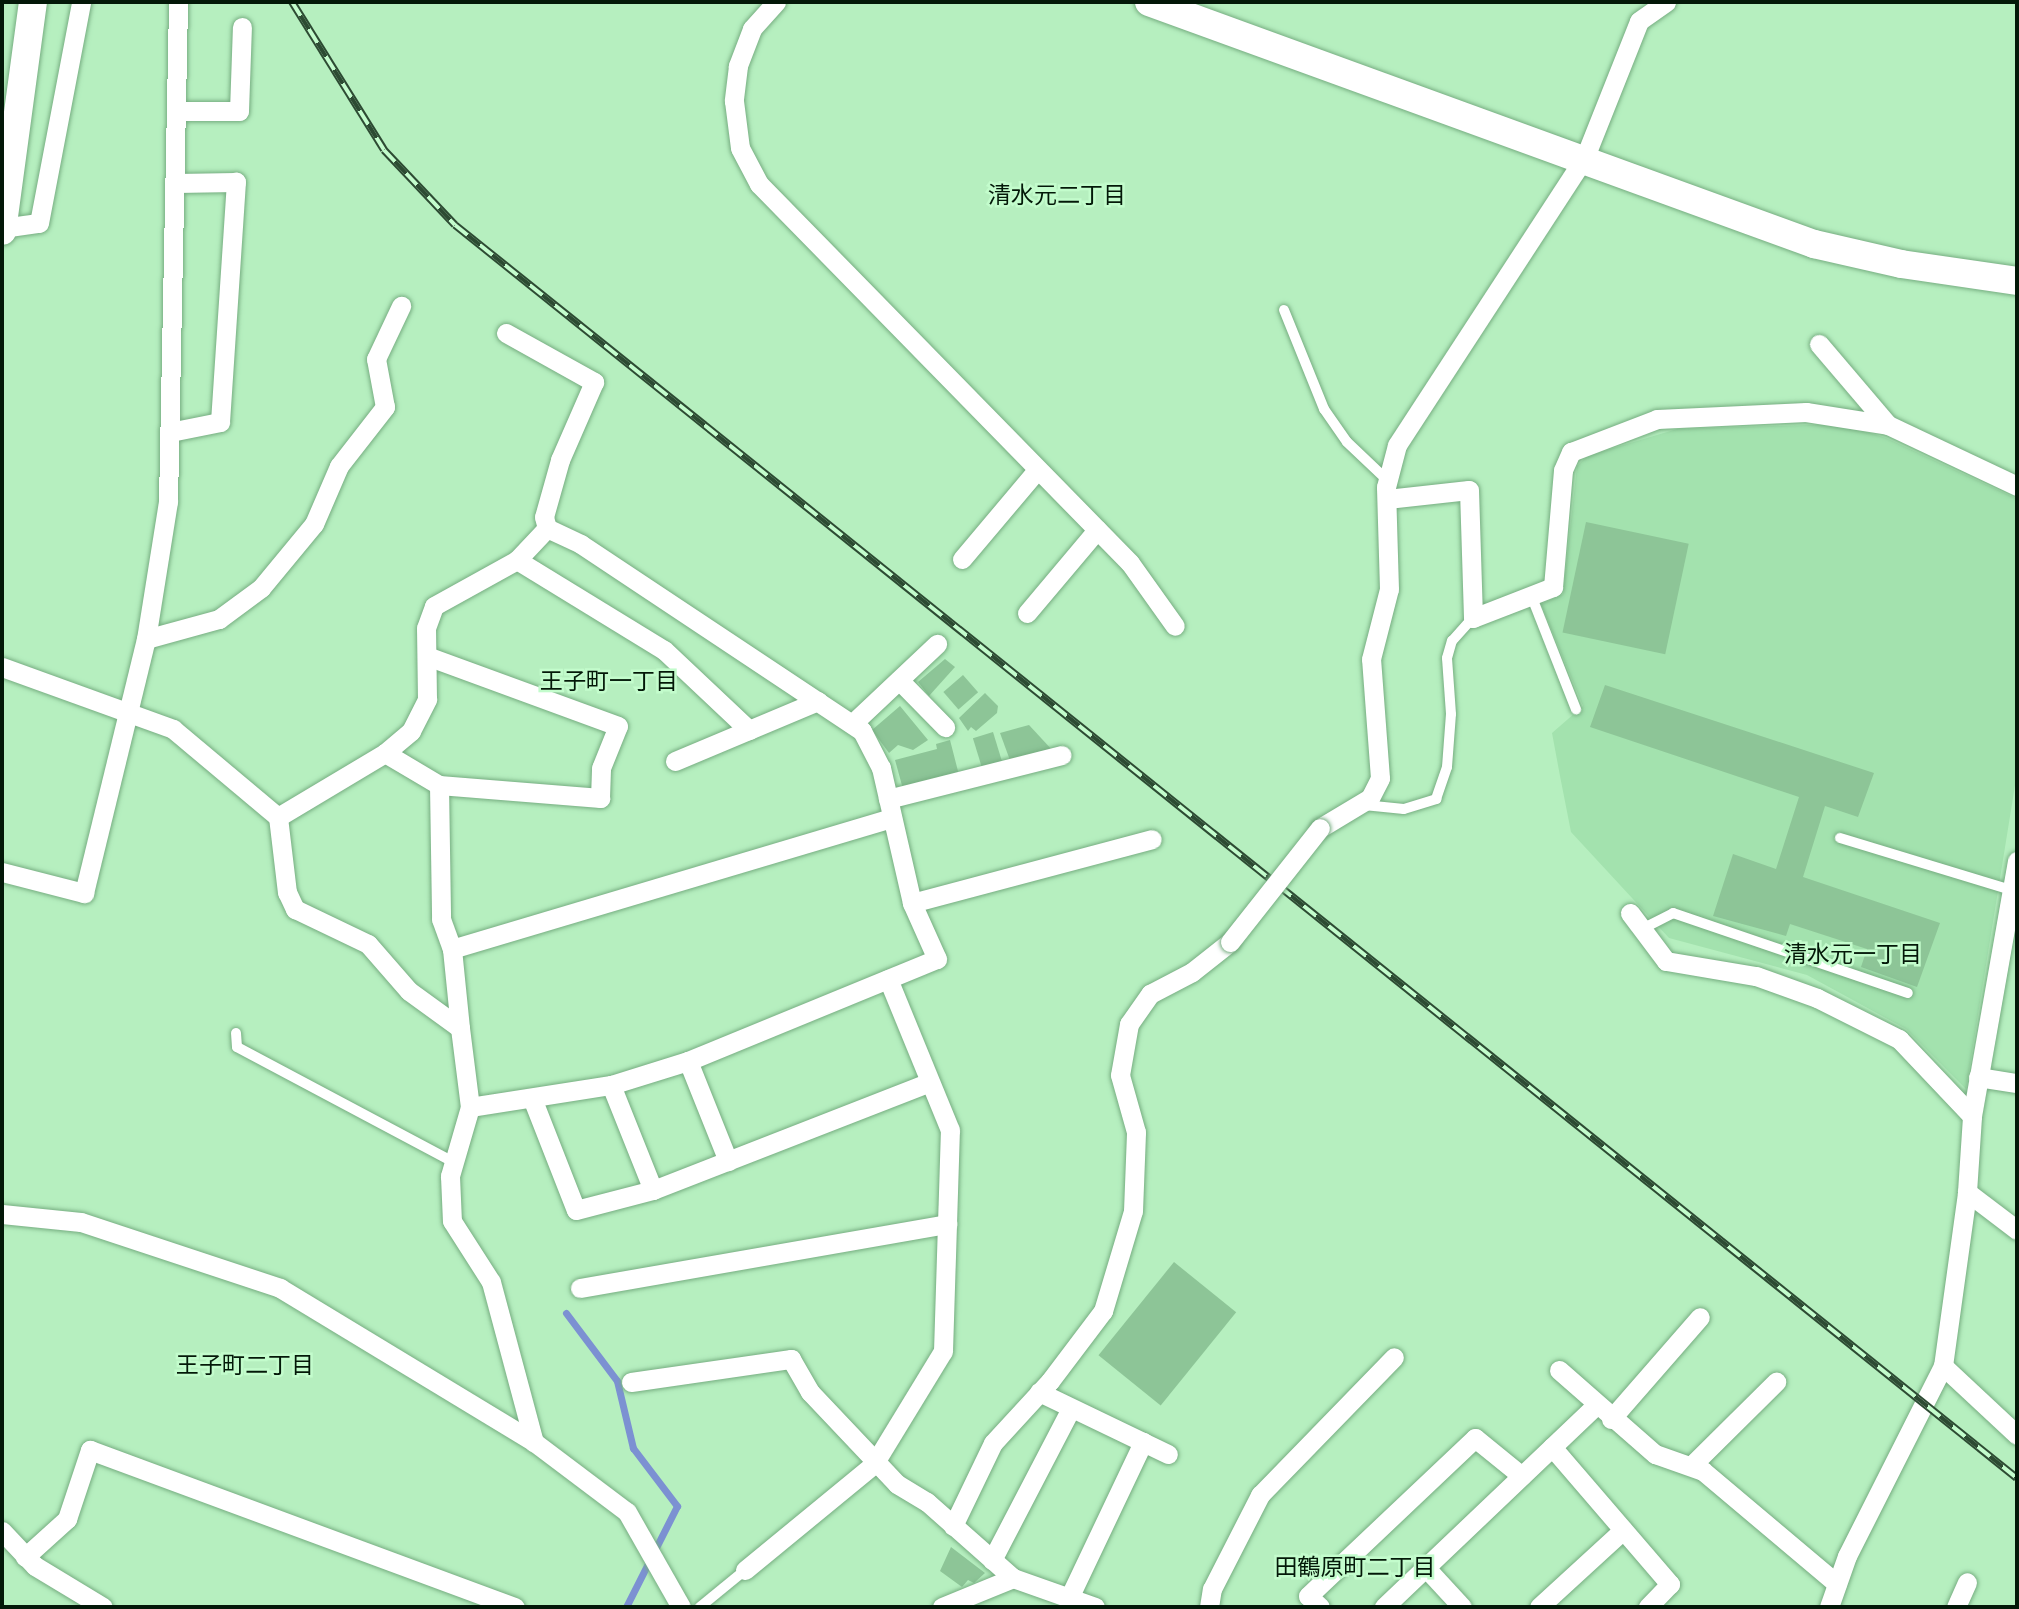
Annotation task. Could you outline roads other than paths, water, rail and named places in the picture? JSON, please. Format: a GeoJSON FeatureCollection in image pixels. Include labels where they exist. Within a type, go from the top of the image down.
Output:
{"type":"FeatureCollection","features":[{"type":"Feature","properties":{"kind":"street"},"geometry":{"type":"LineString","coordinates":[[33,2],[2,229],[39,223],[81,2]]}},
{"type":"Feature","properties":{"kind":"street"},"geometry":{"type":"LineString","coordinates":[[2,872],[84,893],[130,714],[146,639],[168,502],[178,2]]}},
{"type":"Feature","properties":{"kind":"street"},"geometry":{"type":"LineString","coordinates":[[776,2],[752,29],[738,65],[734,101],[740,148],[759,184],[1130,563],[1175,626]]}},
{"type":"Feature","properties":{"kind":"street"},"geometry":{"type":"LineString","coordinates":[[1149,2],[1585,158],[1814,244],[1901,264],[2017,281]]}},
{"type":"Feature","properties":{"kind":"street"},"geometry":{"type":"LineString","coordinates":[[953,1526],[993,1443],[1039,1392],[1103,1311],[1133,1212],[1136,1132],[1120,1075],[1129,1024],[1150,994],[1192,972],[1230,942],[1320,828],[1370,798],[1380,778],[1371,659],[1389,589],[1387,490],[1397,445],[1585,158],[1639,21],[1666,2]]}},
{"type":"Feature","properties":{"kind":"street"},"geometry":{"type":"LineString","coordinates":[[177,111],[239,111],[242,27]]}},
{"type":"Feature","properties":{"kind":"street"},"geometry":{"type":"LineString","coordinates":[[170,432],[220,422],[236,182],[176,183]]}},
{"type":"Feature","properties":{"kind":"street"},"geometry":{"type":"LineString","coordinates":[[146,639],[219,619],[261,588],[314,523],[339,466],[385,407],[376,359],[401,306]]}},
{"type":"Feature","properties":{"kind":"street"},"geometry":{"type":"LineString","coordinates":[[506,333],[594,382],[560,460],[544,517],[547,528]]}},
{"type":"Feature","properties":{"kind":"street"},"geometry":{"type":"LineString","coordinates":[[1819,344],[1888,425]]}},
{"type":"Feature","properties":{"kind":"street"},"geometry":{"type":"LineString","coordinates":[[1387,490],[1469,490],[1473,618],[1553,587],[1563,470],[1571,452],[1595,439],[1657,419],[1806,412],[1888,425],[2017,486]]}},
{"type":"Feature","properties":{"kind":"street"},"geometry":{"type":"LineString","coordinates":[[962,559],[1037,470]]}},
{"type":"Feature","properties":{"kind":"street"},"geometry":{"type":"LineString","coordinates":[[278,817],[385,753],[411,731],[427,699],[429,657],[426,628],[434,606],[517,559],[547,528]]}},
{"type":"Feature","properties":{"kind":"street"},"geometry":{"type":"LineString","coordinates":[[470,1107],[611,1086],[688,1061],[937,959],[912,903],[881,768],[862,730],[582,544],[547,528]]}},
{"type":"Feature","properties":{"kind":"street"},"geometry":{"type":"LineString","coordinates":[[1027,613],[1097,530]]}},
{"type":"Feature","properties":{"kind":"street"},"geometry":{"type":"LineString","coordinates":[[517,559],[664,650],[749,730]]}},
{"type":"Feature","properties":{"kind":"street"},"geometry":{"type":"LineString","coordinates":[[852,724],[937,644]]}},
{"type":"Feature","properties":{"kind":"street"},"geometry":{"type":"LineString","coordinates":[[385,753],[439,785],[600,798],[601,768],[618,726],[429,657]]}},
{"type":"Feature","properties":{"kind":"street"},"geometry":{"type":"LineString","coordinates":[[2,667],[173,729],[278,817],[287,892],[295,909],[368,944],[409,991],[460,1028]]}},
{"type":"Feature","properties":{"kind":"street"},"geometry":{"type":"LineString","coordinates":[[899,680],[945,727]]}},
{"type":"Feature","properties":{"kind":"street"},"geometry":{"type":"LineString","coordinates":[[676,761],[818,701]]}},
{"type":"Feature","properties":{"kind":"street"},"geometry":{"type":"LineString","coordinates":[[452,949],[1062,755]]}},
{"type":"Feature","properties":{"kind":"street"},"geometry":{"type":"LineString","coordinates":[[439,785],[441,919],[452,949],[470,1107],[453,1162],[452,1221],[491,1282],[534,1442]]}},
{"type":"Feature","properties":{"kind":"street"},"geometry":{"type":"LineString","coordinates":[[912,903],[1152,839]]}},
{"type":"Feature","properties":{"kind":"street"},"geometry":{"type":"LineString","coordinates":[[1829,1607],[1847,1556],[1943,1366],[1967,1192],[1972,1116],[1978,1077],[2009,953],[2011,890],[2017,862]]}},
{"type":"Feature","properties":{"kind":"street"},"geometry":{"type":"LineString","coordinates":[[1630,913],[1666,961],[1756,976],[1818,998],[1899,1039],[1972,1116]]}},
{"type":"Feature","properties":{"kind":"street"},"geometry":{"type":"LineString","coordinates":[[745,1570],[874,1464],[943,1351],[950,1130],[888,979]]}},
{"type":"Feature","properties":{"kind":"street"},"geometry":{"type":"LineString","coordinates":[[688,1061],[728,1161]]}},
{"type":"Feature","properties":{"kind":"street"},"geometry":{"type":"LineString","coordinates":[[1978,1077],[2017,1083]]}},
{"type":"Feature","properties":{"kind":"street"},"geometry":{"type":"LineString","coordinates":[[532,1098],[576,1210],[653,1190],[930,1082]]}},
{"type":"Feature","properties":{"kind":"street"},"geometry":{"type":"LineString","coordinates":[[611,1086],[653,1190]]}},
{"type":"Feature","properties":{"kind":"street"},"geometry":{"type":"LineString","coordinates":[[1967,1192],[2017,1230]]}},
{"type":"Feature","properties":{"kind":"street"},"geometry":{"type":"LineString","coordinates":[[2,1214],[81,1222],[281,1288],[534,1442],[627,1513],[681,1607]]}},
{"type":"Feature","properties":{"kind":"street"},"geometry":{"type":"LineString","coordinates":[[580,1288],[947,1224]]}},
{"type":"Feature","properties":{"kind":"street"},"geometry":{"type":"LineString","coordinates":[[1611,1419],[1700,1317]]}},
{"type":"Feature","properties":{"kind":"street"},"geometry":{"type":"LineString","coordinates":[[1209,1607],[1212,1589],[1260,1495],[1394,1357]]}},
{"type":"Feature","properties":{"kind":"street"},"geometry":{"type":"LineString","coordinates":[[631,1382],[791,1359],[810,1392],[874,1464],[953,1526],[1013,1578],[1095,1607]]}},
{"type":"Feature","properties":{"kind":"street"},"geometry":{"type":"LineString","coordinates":[[1943,1366],[2017,1435]]}},
{"type":"Feature","properties":{"kind":"street"},"geometry":{"type":"LineString","coordinates":[[1559,1370],[1595,1406],[1655,1454],[1703,1471],[1837,1584]]}},
{"type":"Feature","properties":{"kind":"street"},"geometry":{"type":"LineString","coordinates":[[1691,1466],[1776,1382]]}},
{"type":"Feature","properties":{"kind":"street"},"geometry":{"type":"LineString","coordinates":[[1039,1392],[1168,1454]]}},
{"type":"Feature","properties":{"kind":"street"},"geometry":{"type":"LineString","coordinates":[[1384,1607],[1595,1406]]}},
{"type":"Feature","properties":{"kind":"street"},"geometry":{"type":"LineString","coordinates":[[992,1560],[1071,1408]]}},
{"type":"Feature","properties":{"kind":"street"},"geometry":{"type":"LineString","coordinates":[[1320,1607],[1308,1596],[1475,1438],[1522,1476]]}},
{"type":"Feature","properties":{"kind":"street"},"geometry":{"type":"LineString","coordinates":[[1069,1598],[1143,1441]]}},
{"type":"Feature","properties":{"kind":"street"},"geometry":{"type":"LineString","coordinates":[[1552,1447],[1670,1584],[1648,1607]]}},
{"type":"Feature","properties":{"kind":"street"},"geometry":{"type":"LineString","coordinates":[[26,1557],[67,1519],[90,1450],[515,1607]]}},
{"type":"Feature","properties":{"kind":"street"},"geometry":{"type":"LineString","coordinates":[[1538,1607],[1623,1530]]}},
{"type":"Feature","properties":{"kind":"street"},"geometry":{"type":"LineString","coordinates":[[4,1537],[26,1557],[103,1607]]}},
{"type":"Feature","properties":{"kind":"street"},"geometry":{"type":"LineString","coordinates":[[1426,1568],[1462,1607]]}},
{"type":"Feature","properties":{"kind":"street"},"geometry":{"type":"LineString","coordinates":[[942,1607],[1013,1578]]}},
{"type":"Feature","properties":{"kind":"street"},"geometry":{"type":"LineString","coordinates":[[1956,1607],[1967,1581]]}},
{"type":"Feature","properties":{"kind":"lane"},"geometry":{"type":"LineString","coordinates":[[1284,310],[1324,409],[1347,442],[1387,490]]}},
{"type":"Feature","properties":{"kind":"lane"},"geometry":{"type":"LineString","coordinates":[[1531,595],[1576,709]]}},
{"type":"Feature","properties":{"kind":"lane"},"geometry":{"type":"LineString","coordinates":[[1358,805],[1404,810],[1436,799],[1447,767],[1447,658],[1452,641],[1473,618]]}},
{"type":"Feature","properties":{"kind":"lane"},"geometry":{"type":"LineString","coordinates":[[1840,838],[2011,890]]}},
{"type":"Feature","properties":{"kind":"lane"},"geometry":{"type":"LineString","coordinates":[[1642,929],[1673,913],[1908,993]]}},
{"type":"Feature","properties":{"kind":"lane"},"geometry":{"type":"LineString","coordinates":[[236,1033],[237,1046],[453,1162]]}},
{"type":"Feature","properties":{"kind":"lane"},"geometry":{"type":"LineString","coordinates":[[700,1607],[745,1570]]}},
{"type":"Feature","properties":{"kind":"waterway"},"geometry":{"type":"LineString","coordinates":[[566,1313],[617,1381],[633,1448],[677,1506],[626,1607]]}},
{"type":"Feature","properties":{"kind":"railway"},"geometry":{"type":"LineString","coordinates":[[292,2],[384,150],[455,225],[2017,1478]]}},
{"type":"Feature","properties":{"kind":"district","name":"清水元二丁目"},"geometry":{"type":"Point","coordinates":[1057,195]}},
{"type":"Feature","properties":{"kind":"district","name":"王子町一丁目"},"geometry":{"type":"Point","coordinates":[609,681]}},
{"type":"Feature","properties":{"kind":"district","name":"清水元一丁目"},"geometry":{"type":"Point","coordinates":[1853,954]}},
{"type":"Feature","properties":{"kind":"district","name":"王子町二丁目"},"geometry":{"type":"Point","coordinates":[245,1365]}},
{"type":"Feature","properties":{"kind":"district","name":"田鶴原町二丁目"},"geometry":{"type":"Point","coordinates":[1355,1567]}}]}
